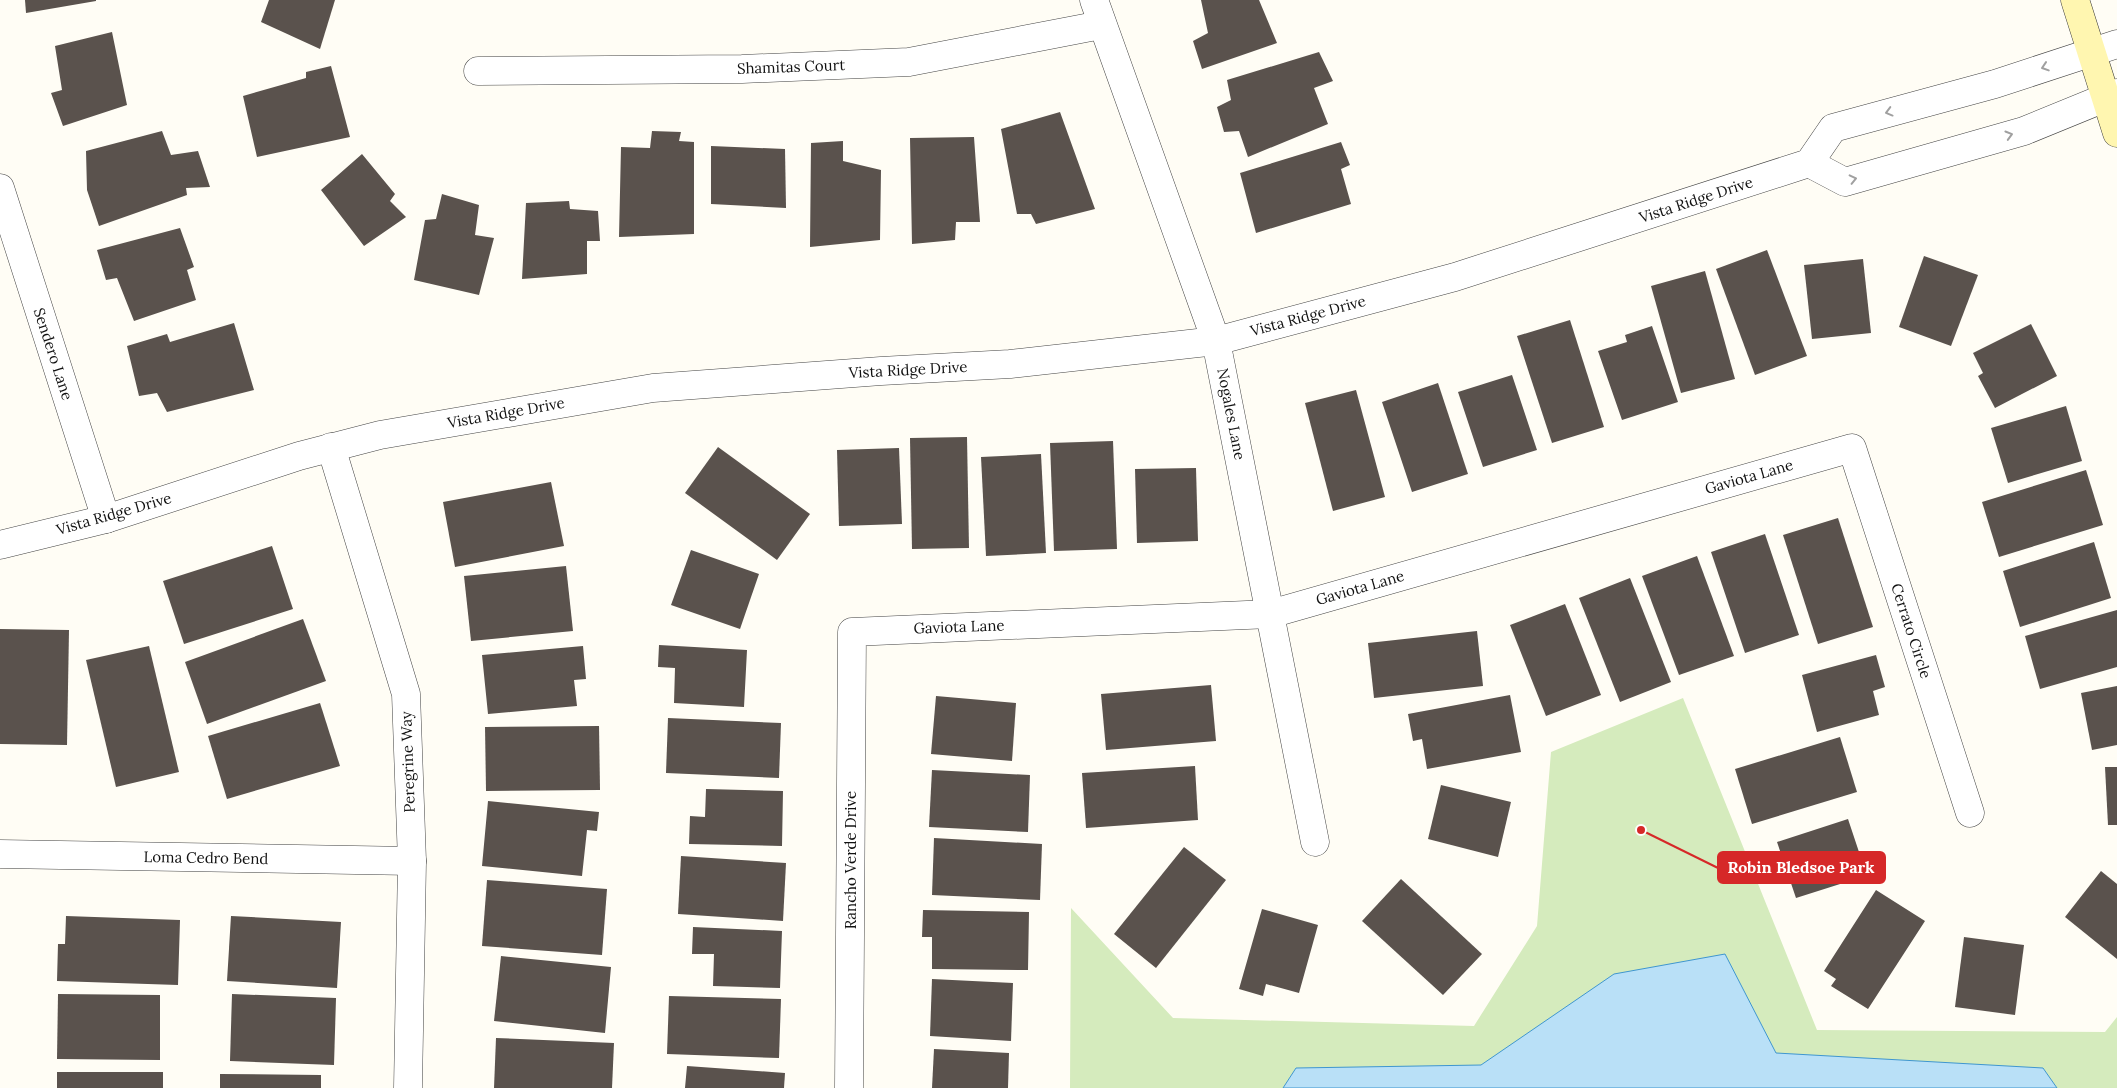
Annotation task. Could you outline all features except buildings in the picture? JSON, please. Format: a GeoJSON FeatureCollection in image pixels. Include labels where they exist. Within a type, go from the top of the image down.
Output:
{"type":"FeatureCollection","features":[{"type":"Feature","properties":{"kind":"main road"},"geometry":{"type":"LineString","coordinates":[[2075,0],[2091,52],[2112,95],[2117,133]]}},
{"type":"Feature","properties":{"kind":"street","name":"Shamitas Court"},"geometry":{"type":"LineString","coordinates":[[478,71],[742,69],[909,62],[1097,12]]}},
{"type":"Feature","properties":{"kind":"street","name":"Nogales Lane"},"geometry":{"type":"LineString","coordinates":[[1097,12],[1216,341],[1314,842]]}},
{"type":"Feature","properties":{"kind":"street"},"geometry":{"type":"LineString","coordinates":[[2112,95],[2024,131],[1846,182],[1809,164],[1833,128],[1995,84],[2117,44]]}},
{"type":"Feature","properties":{"kind":"street","name":"Vista Ridge Drive"},"geometry":{"type":"LineString","coordinates":[[0,545],[106,519],[299,456],[380,434],[653,388],[881,370],[1010,364],[1216,341],[1455,277],[1809,164]]}},
{"type":"Feature","properties":{"kind":"street","name":"Sendero Lane"},"geometry":{"type":"LineString","coordinates":[[0,188],[106,519]]}},
{"type":"Feature","properties":{"kind":"street","name":"Peregrine Way"},"geometry":{"type":"LineString","coordinates":[[332,447],[406,694],[412,861],[408,1088]]}},
{"type":"Feature","properties":{"kind":"street","name":"Gaviota Lane"},"geometry":{"type":"LineString","coordinates":[[852,632],[1270,614],[1852,448]]}},
{"type":"Feature","properties":{"kind":"street","name":"Cerrato Circle"},"geometry":{"type":"LineString","coordinates":[[1852,448],[1970,813]]}},
{"type":"Feature","properties":{"kind":"street","name":"Rancho Verde Drive"},"geometry":{"type":"LineString","coordinates":[[849,1088],[852,632]]}},
{"type":"Feature","properties":{"kind":"street","name":"Loma Cedro Bend"},"geometry":{"type":"LineString","coordinates":[[0,854],[412,861]]}},
{"type":"Feature","properties":{"kind":"green space"},"geometry":{"type":"Polygon","coordinates":[[[1683,698],[1817,1030],[2105,1032],[2117,1017],[2117,1088],[1070,1088],[1071,908],[1173,1018],[1474,1026],[1537,926],[1551,752],[1683,698]]]}},
{"type":"Feature","properties":{"kind":"water"},"geometry":{"type":"Polygon","coordinates":[[[1725,954],[1776,1053],[2043,1068],[2057,1088],[1283,1088],[1296,1068],[1481,1065],[1614,974],[1725,954]]]}},
{"type":"Feature","properties":{"kind":"place","name":"Robin Bledsoe Park"},"geometry":{"type":"Point","coordinates":[1641,830]}}]}
